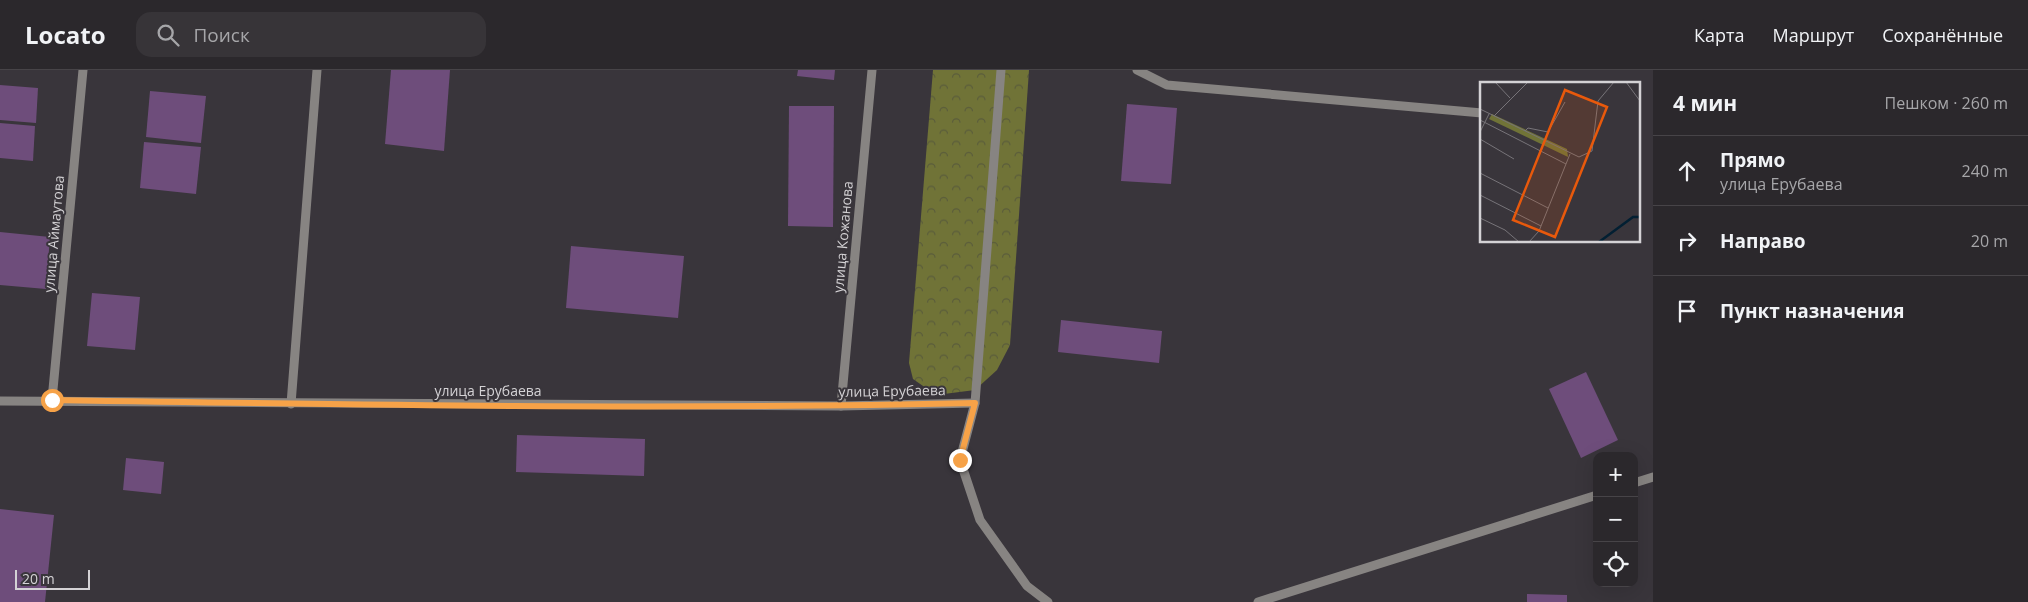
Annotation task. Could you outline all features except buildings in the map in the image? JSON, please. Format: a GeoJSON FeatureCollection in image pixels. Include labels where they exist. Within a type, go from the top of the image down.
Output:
{"type":"FeatureCollection","features":[{"type":"Feature","properties":{"kind":"street","name":"улица Аймаутова"},"geometry":{"type":"LineString","coordinates":[[52,400],[83,70]]}},
{"type":"Feature","properties":{"kind":"street"},"geometry":{"type":"LineString","coordinates":[[291,404],[317,70]]}},
{"type":"Feature","properties":{"kind":"street","name":"улица Кожанова"},"geometry":{"type":"LineString","coordinates":[[841,406],[872,70]]}},
{"type":"Feature","properties":{"kind":"street"},"geometry":{"type":"LineString","coordinates":[[1001,70],[975,403],[960,460],[980,520],[1027,586],[1048,602]]}},
{"type":"Feature","properties":{"kind":"street"},"geometry":{"type":"LineString","coordinates":[[1136,70],[1168,85],[1480,113]]}},
{"type":"Feature","properties":{"kind":"street","name":"улица Ерубаева"},"geometry":{"type":"LineString","coordinates":[[0,401],[841,406],[975,403]]}},
{"type":"Feature","properties":{"kind":"street"},"geometry":{"type":"LineString","coordinates":[[1638,482],[1653,477]]}},
{"type":"Feature","properties":{"kind":"street"},"geometry":{"type":"LineString","coordinates":[[1258,602],[1593,496]]}},
{"type":"Feature","properties":{"kind":"green space"},"geometry":{"type":"Polygon","coordinates":[[[933,70],[1029,70],[1010,345],[997,370],[975,390],[936,395],[913,379],[909,363],[933,70]]]}},
{"type":"Feature","properties":{"kind":"route"},"geometry":{"type":"LineString","coordinates":[[52,400],[291,404],[841,406],[975,403],[960,460]]}}]}
